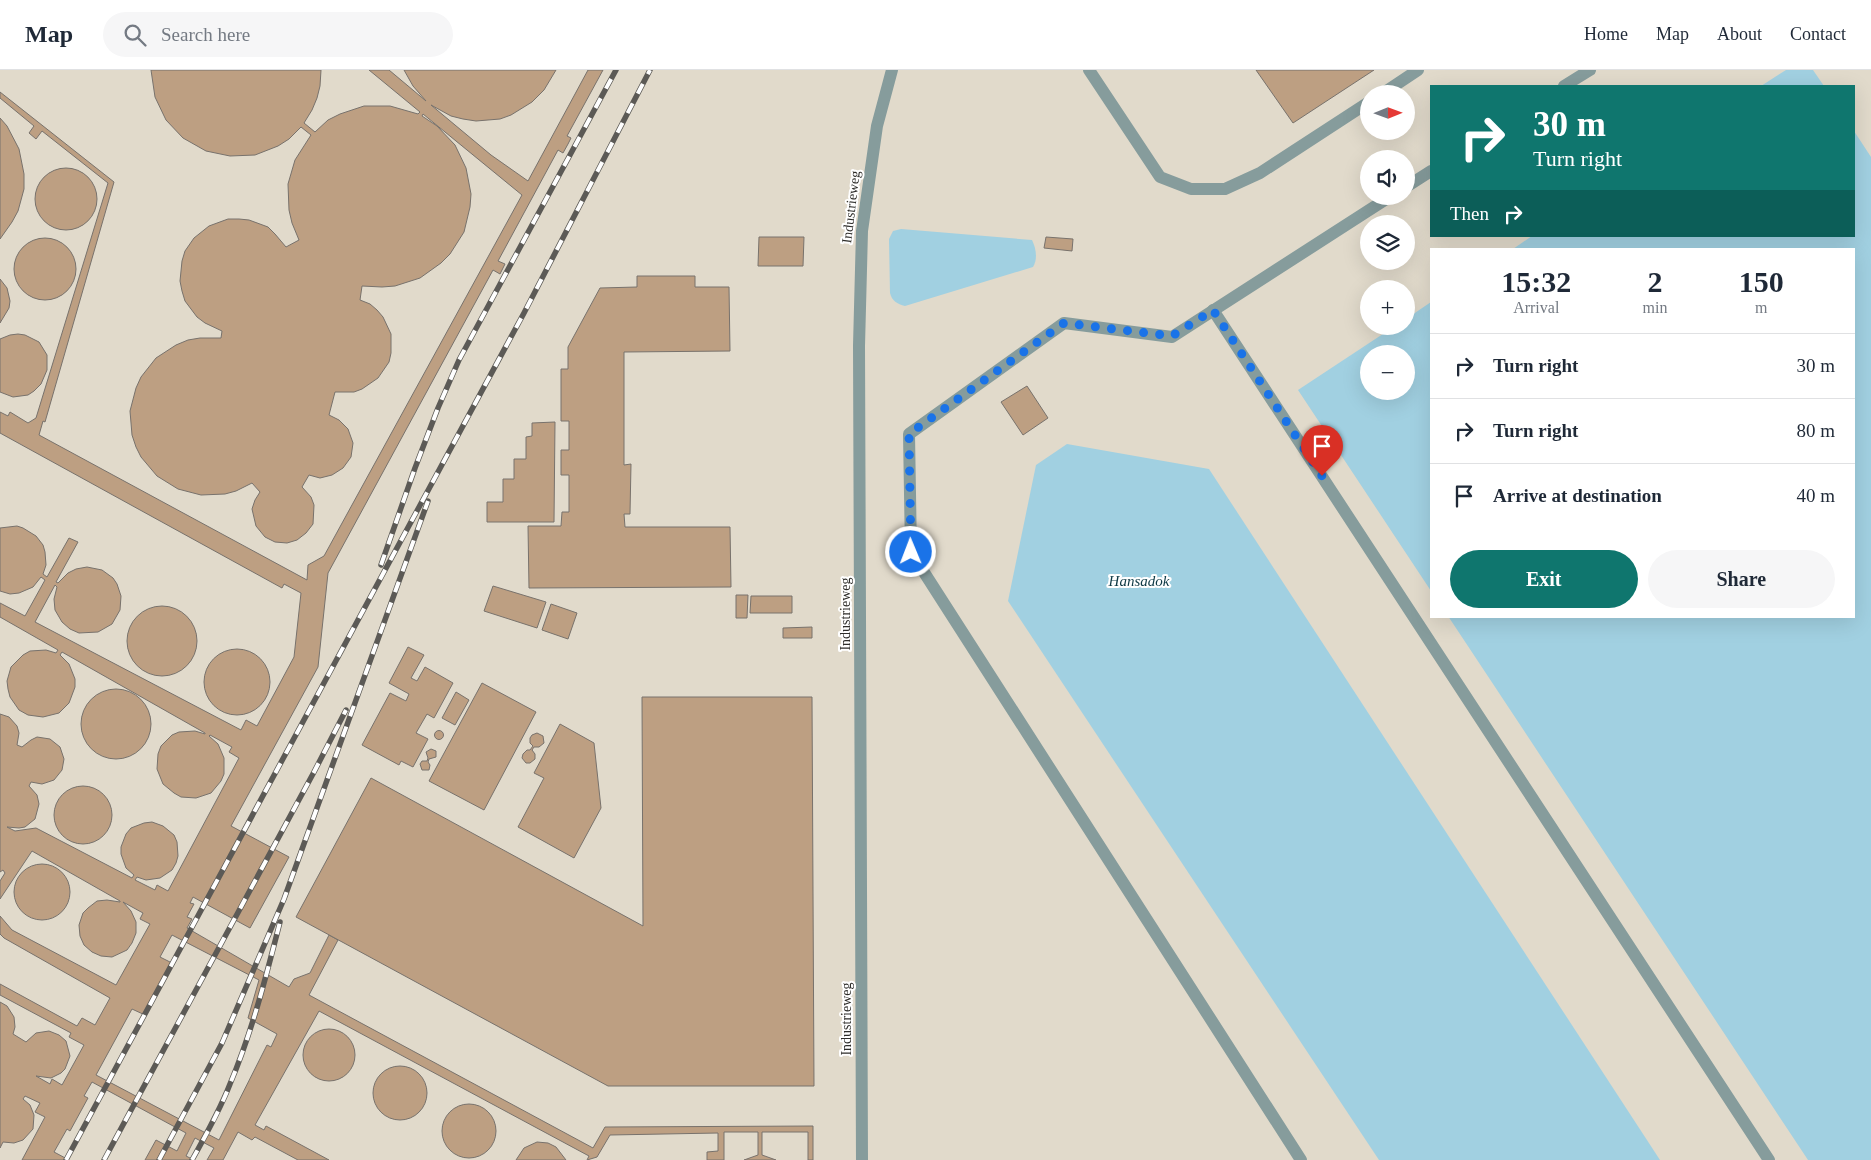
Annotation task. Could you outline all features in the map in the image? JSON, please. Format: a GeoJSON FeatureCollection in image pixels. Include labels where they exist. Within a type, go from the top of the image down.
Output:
{"type":"FeatureCollection","features":[{"type":"Feature","properties":{"kind":"street","name":"Industrieweg"},"geometry":{"type":"LineString","coordinates":[[862,1160],[859,356],[862,231],[877,126],[892,70]]}},
{"type":"Feature","properties":{"kind":"street"},"geometry":{"type":"LineString","coordinates":[[1089,70],[1160,177],[1191,189],[1225,190],[1260,173],[1360,108]]}},
{"type":"Feature","properties":{"kind":"street"},"geometry":{"type":"LineString","coordinates":[[1396,85],[1418,70]]}},
{"type":"Feature","properties":{"kind":"street"},"geometry":{"type":"LineString","coordinates":[[1566,85],[1590,70]]}},
{"type":"Feature","properties":{"kind":"street"},"geometry":{"type":"LineString","coordinates":[[1415,181],[1430,172]]}},
{"type":"Feature","properties":{"kind":"street"},"geometry":{"type":"LineString","coordinates":[[1301,1160],[911,552],[909,434],[1064,323],[1172,336],[1378,205]]}},
{"type":"Feature","properties":{"kind":"street"},"geometry":{"type":"LineString","coordinates":[[1213,310],[1769,1160]]}},
{"type":"Feature","properties":{"kind":"shaded area"},"geometry":{"type":"Polygon","coordinates":[[[0,70],[1871,70],[1871,1160],[0,1160],[0,70]]]}},
{"type":"Feature","properties":{"kind":"water"},"geometry":{"type":"Polygon","coordinates":[[[1786,70],[1813,70],[1823,85],[1763,85],[1786,70]]]}},
{"type":"Feature","properties":{"kind":"water"},"geometry":{"type":"Polygon","coordinates":[[[1855,133],[1871,157],[1871,1160],[1808,1160],[1449,618],[1855,618],[1855,248],[1514,248],[1531,237],[1855,237],[1855,133]]]}},
{"type":"Feature","properties":{"kind":"water"},"geometry":{"type":"Polygon","coordinates":[[[901,229],[1032,240],[1036,261],[1033,267],[905,306],[895,302],[890,293],[889,239],[893,231],[901,229]]]}},
{"type":"Feature","properties":{"kind":"water"},"geometry":{"type":"Polygon","coordinates":[[[1430,303],[1430,589],[1298,390],[1360,349],[1360,400],[1415,400],[1415,345],[1366,345],[1381,335],[1415,335],[1415,313],[1430,303]]]}},
{"type":"Feature","properties":{"kind":"water","name":"Hansadok"},"geometry":{"type":"Polygon","coordinates":[[[1067,444],[1209,469],[1660,1160],[1379,1160],[1008,601],[1036,465],[1067,444]]]}},
{"type":"Feature","properties":{"kind":"building"},"geometry":{"type":"Polygon","coordinates":[[[151,70],[321,70],[317,98],[304,123],[315,132],[328,120],[364,106],[390,106],[418,114],[420,112],[369,70],[389,70],[426,101],[413,86],[404,70],[556,70],[544,90],[532,102],[511,115],[500,119],[476,121],[463,119],[451,116],[431,105],[491,155],[528,181],[588,70],[603,70],[567,136],[571,138],[568,144],[563,153],[558,150],[498,261],[505,264],[500,274],[493,270],[328,573],[318,667],[231,826],[289,857],[250,928],[193,897],[190,903],[194,904],[187,917],[192,919],[187,928],[289,987],[294,979],[310,973],[329,935],[338,940],[309,995],[593,1148],[605,1127],[813,1126],[813,1160],[808,1160],[808,1132],[762,1132],[762,1155],[776,1160],[744,1160],[758,1155],[758,1132],[724,1132],[724,1160],[707,1160],[707,1152],[718,1151],[718,1133],[610,1135],[597,1157],[587,1160],[589,1156],[319,1011],[255,1125],[264,1130],[266,1126],[329,1160],[298,1160],[255,1137],[252,1140],[238,1132],[223,1160],[207,1160],[214,1148],[195,1138],[186,1156],[194,1160],[145,1160],[156,1140],[177,1151],[186,1133],[92,1082],[84,1096],[88,1098],[70,1131],[67,1129],[54,1152],[69,1160],[22,1160],[45,1117],[35,1112],[40,1103],[25,1096],[23,1099],[30,1105],[34,1115],[33,1129],[23,1140],[14,1143],[3,1142],[0,1148],[0,1002],[7,1006],[14,1017],[15,1027],[13,1034],[26,1042],[36,1033],[49,1031],[59,1035],[66,1041],[70,1056],[65,1069],[51,1078],[36,1076],[50,1084],[52,1079],[62,1085],[84,1045],[69,1037],[71,1033],[0,995],[0,984],[77,1026],[82,1018],[95,1025],[110,998],[4,938],[0,934],[0,916],[12,930],[116,985],[150,924],[140,919],[143,913],[123,902],[131,911],[136,922],[136,933],[132,943],[127,950],[112,957],[101,956],[92,952],[84,945],[80,936],[79,925],[83,913],[97,901],[120,901],[32,851],[0,899],[0,881],[5,873],[3,870],[0,872],[0,714],[9,717],[17,726],[19,733],[17,745],[22,747],[37,737],[50,739],[60,747],[64,759],[62,770],[54,780],[42,784],[31,782],[29,786],[37,795],[39,804],[35,819],[25,827],[7,827],[15,831],[36,828],[132,878],[134,875],[126,868],[121,854],[121,847],[126,834],[131,828],[144,823],[152,822],[163,826],[174,835],[177,842],[178,856],[176,863],[172,870],[160,878],[146,880],[137,877],[135,880],[155,890],[157,885],[168,891],[239,758],[229,752],[232,747],[210,735],[218,744],[224,758],[224,774],[221,781],[211,793],[196,798],[181,797],[174,793],[163,784],[157,769],[158,754],[161,746],[172,735],[179,732],[195,731],[205,733],[62,652],[60,655],[69,664],[75,679],[75,687],[69,703],[59,713],[43,717],[28,715],[19,710],[10,697],[8,689],[7,681],[11,667],[30,651],[46,650],[56,653],[58,650],[0,617],[0,603],[25,616],[45,580],[41,577],[33,587],[19,593],[10,594],[0,591],[0,528],[17,526],[36,536],[43,545],[45,552],[46,565],[43,574],[47,577],[69,538],[78,542],[56,582],[58,583],[68,573],[87,567],[102,570],[113,578],[117,584],[121,596],[120,610],[112,624],[98,632],[79,633],[70,629],[62,622],[55,610],[54,599],[57,587],[55,585],[35,622],[241,730],[246,720],[257,726],[294,657],[301,593],[284,584],[282,588],[0,433],[0,412],[8,416],[10,412],[28,423],[36,418],[108,183],[42,131],[36,139],[29,133],[34,126],[0,98],[0,92],[114,182],[45,422],[43,421],[39,435],[307,580],[308,565],[324,556],[522,195],[423,114],[422,116],[437,126],[455,145],[466,168],[471,194],[464,232],[450,254],[420,278],[395,286],[362,286],[360,300],[370,304],[377,310],[383,317],[391,334],[389,362],[378,378],[362,389],[354,392],[335,392],[329,415],[339,420],[348,429],[353,443],[351,457],[343,468],[332,475],[320,478],[309,475],[302,487],[311,497],[314,505],[313,524],[297,540],[287,543],[275,542],[265,537],[256,526],[252,509],[260,492],[252,483],[225,494],[201,495],[178,489],[157,476],[141,457],[136,447],[132,435],[130,411],[141,377],[156,358],[176,345],[188,340],[221,338],[222,331],[197,317],[185,301],[182,291],[180,281],[182,261],[185,251],[194,238],[209,226],[228,219],[239,219],[249,220],[268,227],[286,247],[299,240],[289,210],[288,184],[295,160],[311,135],[301,127],[289,139],[278,146],[255,155],[230,156],[206,151],[183,138],[166,120],[155,97],[151,70]],[[172,935],[160,957],[172,963],[145,1015],[132,1009],[96,1075],[219,1140],[267,1045],[271,1047],[277,1034],[248,1018],[259,980],[172,935]]]}},
{"type":"Feature","properties":{"kind":"building"},"geometry":{"type":"Polygon","coordinates":[[[1256,70],[1374,70],[1293,123],[1256,70]]]}},
{"type":"Feature","properties":{"kind":"building"},"geometry":{"type":"Polygon","coordinates":[[[0,118],[7,126],[19,149],[24,174],[24,189],[18,211],[0,239],[0,118]]]}},
{"type":"Feature","properties":{"kind":"building"},"geometry":{"type":"Polygon","coordinates":[[[60,168],[72,168],[88,177],[95,187],[97,199],[95,211],[88,221],[72,230],[60,230],[49,225],[40,216],[35,205],[35,193],[40,182],[49,173],[60,168]]]}},
{"type":"Feature","properties":{"kind":"building"},"geometry":{"type":"Polygon","coordinates":[[[759,237],[804,237],[803,266],[758,266],[759,237]]]}},
{"type":"Feature","properties":{"kind":"building"},"geometry":{"type":"Polygon","coordinates":[[[1046,237],[1073,239],[1072,251],[1044,248],[1046,237]]]}},
{"type":"Feature","properties":{"kind":"building"},"geometry":{"type":"Polygon","coordinates":[[[39,238],[51,238],[67,247],[74,257],[76,269],[74,281],[67,291],[51,300],[39,300],[28,295],[19,286],[14,275],[14,263],[19,252],[28,243],[39,238]]]}},
{"type":"Feature","properties":{"kind":"building"},"geometry":{"type":"Polygon","coordinates":[[[637,276],[695,276],[695,287],[729,287],[730,351],[624,352],[624,465],[631,464],[630,514],[624,514],[625,527],[730,527],[731,587],[529,588],[528,526],[561,526],[562,512],[569,512],[569,475],[561,475],[561,450],[569,450],[569,421],[561,421],[561,369],[568,369],[568,347],[600,288],[637,287],[637,276]]]}},
{"type":"Feature","properties":{"kind":"building"},"geometry":{"type":"Polygon","coordinates":[[[0,279],[7,288],[10,301],[9,308],[0,323],[0,279]]]}},
{"type":"Feature","properties":{"kind":"building"},"geometry":{"type":"Polygon","coordinates":[[[18,334],[25,335],[39,342],[47,355],[47,370],[41,384],[34,391],[28,395],[13,397],[0,392],[0,339],[18,334]]]}},
{"type":"Feature","properties":{"kind":"building"},"geometry":{"type":"Polygon","coordinates":[[[1027,386],[1048,418],[1023,435],[1001,402],[1027,386]]]}},
{"type":"Feature","properties":{"kind":"building"},"geometry":{"type":"Polygon","coordinates":[[[555,422],[554,522],[487,522],[487,502],[503,502],[503,479],[514,479],[514,459],[526,459],[526,437],[532,436],[532,423],[555,422]]]}},
{"type":"Feature","properties":{"kind":"building"},"geometry":{"type":"Polygon","coordinates":[[[493,586],[546,602],[537,628],[484,611],[493,586]]]}},
{"type":"Feature","properties":{"kind":"building"},"geometry":{"type":"Polygon","coordinates":[[[736,595],[748,595],[747,618],[736,618],[736,595]]]}},
{"type":"Feature","properties":{"kind":"building"},"geometry":{"type":"Polygon","coordinates":[[[751,596],[792,596],[792,613],[750,613],[751,596]]]}},
{"type":"Feature","properties":{"kind":"building"},"geometry":{"type":"Polygon","coordinates":[[[551,604],[577,613],[568,639],[542,630],[551,604]]]}},
{"type":"Feature","properties":{"kind":"building"},"geometry":{"type":"Polygon","coordinates":[[[162,606],[175,609],[187,616],[194,628],[197,641],[194,654],[187,666],[175,673],[162,676],[149,673],[137,666],[130,654],[127,641],[130,628],[137,616],[149,609],[162,606]]]}},
{"type":"Feature","properties":{"kind":"building"},"geometry":{"type":"Polygon","coordinates":[[[812,627],[812,638],[783,638],[783,628],[812,627]]]}},
{"type":"Feature","properties":{"kind":"building"},"geometry":{"type":"Polygon","coordinates":[[[408,647],[424,655],[411,678],[417,681],[425,667],[453,683],[434,718],[427,714],[416,733],[428,739],[413,767],[401,761],[399,765],[362,745],[390,693],[406,701],[409,694],[389,683],[408,647]]]}},
{"type":"Feature","properties":{"kind":"building"},"geometry":{"type":"Polygon","coordinates":[[[230,649],[244,649],[256,654],[265,663],[270,675],[268,695],[261,706],[244,715],[230,715],[218,710],[209,701],[204,689],[204,675],[209,663],[218,654],[230,649]]]}},
{"type":"Feature","properties":{"kind":"building"},"geometry":{"type":"Polygon","coordinates":[[[482,683],[536,712],[484,810],[429,781],[482,683]]]}},
{"type":"Feature","properties":{"kind":"building"},"geometry":{"type":"Polygon","coordinates":[[[116,689],[135,695],[145,705],[151,724],[145,743],[135,753],[116,759],[97,753],[87,743],[81,724],[87,705],[97,695],[116,689]]]}},
{"type":"Feature","properties":{"kind":"building"},"geometry":{"type":"Polygon","coordinates":[[[456,692],[469,700],[455,725],[442,718],[456,692]]]}},
{"type":"Feature","properties":{"kind":"building"},"geometry":{"type":"Polygon","coordinates":[[[642,697],[812,697],[814,1086],[608,1086],[296,917],[371,778],[643,926],[642,697]]]}},
{"type":"Feature","properties":{"kind":"building"},"geometry":{"type":"Polygon","coordinates":[[[560,724],[594,743],[601,808],[574,858],[518,827],[544,778],[534,773],[560,724]]]}},
{"type":"Feature","properties":{"kind":"building"},"geometry":{"type":"Polygon","coordinates":[[[439,730],[444,735],[439,740],[434,735],[439,730]]]}},
{"type":"Feature","properties":{"kind":"building"},"geometry":{"type":"Polygon","coordinates":[[[537,733],[543,736],[544,743],[539,747],[534,747],[532,750],[535,754],[535,759],[530,763],[526,763],[522,758],[523,754],[533,746],[530,743],[530,738],[537,733]]]}},
{"type":"Feature","properties":{"kind":"building"},"geometry":{"type":"Polygon","coordinates":[[[431,749],[436,751],[436,757],[429,759],[429,770],[422,770],[420,764],[422,761],[427,761],[426,752],[431,749]]]}},
{"type":"Feature","properties":{"kind":"building"},"geometry":{"type":"Polygon","coordinates":[[[83,786],[94,788],[104,794],[110,804],[112,815],[110,826],[104,836],[94,842],[83,844],[72,842],[62,836],[56,826],[54,815],[56,804],[62,794],[72,788],[83,786]]]}},
{"type":"Feature","properties":{"kind":"building"},"geometry":{"type":"Polygon","coordinates":[[[42,864],[53,866],[62,872],[68,881],[70,892],[68,903],[62,912],[53,918],[42,920],[31,918],[22,912],[16,903],[14,892],[16,881],[22,872],[31,866],[42,864]]]}},
{"type":"Feature","properties":{"kind":"building"},"geometry":{"type":"Polygon","coordinates":[[[324,1029],[334,1029],[348,1036],[355,1050],[355,1060],[348,1074],[334,1081],[324,1081],[314,1077],[307,1070],[303,1060],[303,1050],[307,1040],[314,1033],[324,1029]]]}},
{"type":"Feature","properties":{"kind":"building"},"geometry":{"type":"Polygon","coordinates":[[[400,1066],[410,1068],[419,1074],[425,1083],[427,1093],[425,1103],[419,1112],[410,1118],[400,1120],[390,1118],[381,1112],[375,1103],[373,1093],[375,1083],[381,1074],[390,1068],[400,1066]]]}},
{"type":"Feature","properties":{"kind":"building"},"geometry":{"type":"Polygon","coordinates":[[[469,1104],[479,1106],[488,1112],[494,1121],[496,1131],[494,1141],[488,1150],[479,1156],[469,1158],[459,1156],[450,1150],[444,1141],[442,1131],[444,1121],[450,1112],[459,1106],[469,1104]]]}},
{"type":"Feature","properties":{"kind":"building"},"geometry":{"type":"Polygon","coordinates":[[[537,1142],[548,1143],[556,1147],[566,1160],[516,1160],[524,1148],[537,1142]]]}},
{"type":"Feature","properties":{"kind":"railway"},"geometry":{"type":"LineString","coordinates":[[381,565],[415,468],[459,360],[616,70]]}},
{"type":"Feature","properties":{"kind":"railway"},"geometry":{"type":"LineString","coordinates":[[66,1160],[524,313],[650,70]]}},
{"type":"Feature","properties":{"kind":"railway"},"geometry":{"type":"LineString","coordinates":[[159,1160],[222,1043],[284,899],[428,501]]}},
{"type":"Feature","properties":{"kind":"railway"},"geometry":{"type":"LineString","coordinates":[[104,1160],[346,710]]}},
{"type":"Feature","properties":{"kind":"railway"},"geometry":{"type":"LineString","coordinates":[[192,1160],[217,1113],[238,1064],[258,1004],[280,922]]}},
{"type":"Feature","properties":{"kind":"route"},"geometry":{"type":"LineString","coordinates":[[911,552],[909,434],[1064,323],[1172,336],[1213,310],[1322,476]]}}]}
